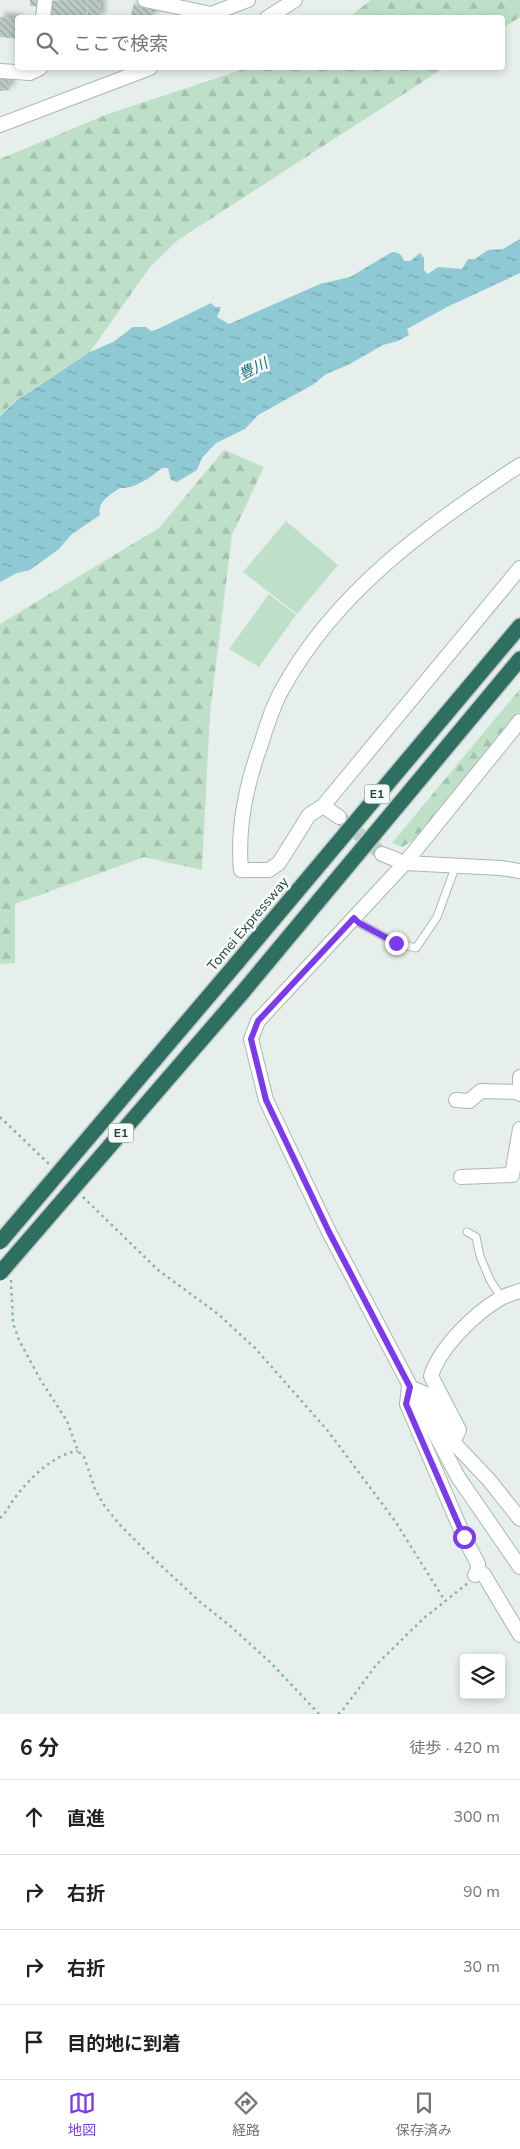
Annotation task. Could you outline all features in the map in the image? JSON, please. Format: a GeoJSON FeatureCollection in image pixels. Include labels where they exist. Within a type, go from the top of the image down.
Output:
{"type":"FeatureCollection","features":[{"type":"Feature","properties":{"kind":"highway","name":"Tomei Expressway"},"geometry":{"type":"LineString","coordinates":[[0,1242],[520,626]]}},
{"type":"Feature","properties":{"kind":"highway","name":"E1"},"geometry":{"type":"LineString","coordinates":[[5,1273],[242,993],[520,659]]}},
{"type":"Feature","properties":{"kind":"street"},"geometry":{"type":"LineString","coordinates":[[44,15],[45,0]]}},
{"type":"Feature","properties":{"kind":"street"},"geometry":{"type":"LineString","coordinates":[[145,0],[211,14],[248,0]]}},
{"type":"Feature","properties":{"kind":"street"},"geometry":{"type":"LineString","coordinates":[[272,15],[295,0]]}},
{"type":"Feature","properties":{"kind":"street"},"geometry":{"type":"LineString","coordinates":[[0,71],[30,73],[36,70]]}},
{"type":"Feature","properties":{"kind":"street"},"geometry":{"type":"LineString","coordinates":[[0,125],[145,70]]}},
{"type":"Feature","properties":{"kind":"street"},"geometry":{"type":"LineString","coordinates":[[520,465],[486,487],[409,545],[364,583],[326,624],[298,662],[282,689],[252,770],[241,823],[239,850],[241,870],[269,870],[279,863],[309,815],[323,806],[520,568]]}},
{"type":"Feature","properties":{"kind":"street"},"geometry":{"type":"LineString","coordinates":[[520,721],[405,863],[258,1021],[251,1039],[266,1100],[329,1232],[458,1478],[520,1567]]}},
{"type":"Feature","properties":{"kind":"street"},"geometry":{"type":"LineString","coordinates":[[323,806],[339,817]]}},
{"type":"Feature","properties":{"kind":"street"},"geometry":{"type":"LineString","coordinates":[[382,854],[405,863],[456,865],[520,871]]}},
{"type":"Feature","properties":{"kind":"street"},"geometry":{"type":"LineString","coordinates":[[456,1100],[469,1101],[481,1091],[520,1094],[520,1077]]}},
{"type":"Feature","properties":{"kind":"street"},"geometry":{"type":"LineString","coordinates":[[461,1177],[512,1175],[520,1129]]}},
{"type":"Feature","properties":{"kind":"street"},"geometry":{"type":"LineString","coordinates":[[453,1442],[459,1430],[431,1376],[434,1366],[456,1336],[471,1322],[502,1298],[520,1292]]}},
{"type":"Feature","properties":{"kind":"street"},"geometry":{"type":"LineString","coordinates":[[410,1387],[426,1394],[453,1442],[520,1519]]}},
{"type":"Feature","properties":{"kind":"street"},"geometry":{"type":"LineString","coordinates":[[410,1387],[406,1404],[464,1537],[478,1564],[477,1572],[484,1575],[520,1635]]}},
{"type":"Feature","properties":{"kind":"lane"},"geometry":{"type":"LineString","coordinates":[[354,918],[359,923],[396,943],[416,948],[437,917],[456,865]]}},
{"type":"Feature","properties":{"kind":"lane"},"geometry":{"type":"LineString","coordinates":[[467,1232],[476,1237],[480,1256],[490,1280],[502,1298]]}},
{"type":"Feature","properties":{"kind":"path"},"geometry":{"type":"LineString","coordinates":[[0,1117],[55,1170]]}},
{"type":"Feature","properties":{"kind":"path"},"geometry":{"type":"LineString","coordinates":[[83,1197],[158,1270],[218,1314],[255,1348],[328,1431],[395,1521],[445,1601]]}},
{"type":"Feature","properties":{"kind":"path"},"geometry":{"type":"LineString","coordinates":[[5,1273],[13,1298],[13,1322],[19,1340],[66,1421],[78,1451],[84,1457],[95,1489],[104,1506],[120,1525],[200,1602],[228,1624],[271,1663],[319,1714]]}},
{"type":"Feature","properties":{"kind":"path"},"geometry":{"type":"LineString","coordinates":[[0,1518],[13,1500],[42,1470],[69,1452],[78,1451]]}},
{"type":"Feature","properties":{"kind":"path"},"geometry":{"type":"LineString","coordinates":[[338,1714],[377,1664],[424,1618],[467,1584],[477,1572]]}},
{"type":"Feature","properties":{"kind":"green space"},"geometry":{"type":"Polygon","coordinates":[[[371,0],[520,0],[520,17],[505,27],[505,15],[352,15],[371,0]]]}},
{"type":"Feature","properties":{"kind":"green space"},"geometry":{"type":"Polygon","coordinates":[[[241,70],[441,70],[178,240],[150,267],[90,352],[16,400],[0,415],[0,159],[108,114],[241,70]]]}},
{"type":"Feature","properties":{"kind":"green space"},"geometry":{"type":"Polygon","coordinates":[[[224,450],[264,467],[232,535],[210,712],[202,870],[144,857],[15,904],[15,963],[0,964],[0,624],[159,528],[224,450]]]}},
{"type":"Feature","properties":{"kind":"green space"},"geometry":{"type":"Polygon","coordinates":[[[286,521],[338,565],[297,614],[243,572],[286,521]]]}},
{"type":"Feature","properties":{"kind":"green space"},"geometry":{"type":"Polygon","coordinates":[[[269,594],[296,615],[259,667],[229,649],[269,594]]]}},
{"type":"Feature","properties":{"kind":"green space"},"geometry":{"type":"Polygon","coordinates":[[[520,689],[520,711],[414,840],[402,847],[392,843],[520,689]]]}},
{"type":"Feature","properties":{"kind":"water","name":"豊川"},"geometry":{"type":"Polygon","coordinates":[[[520,239],[520,273],[447,307],[407,329],[409,335],[398,341],[383,345],[348,365],[326,374],[314,384],[258,415],[245,429],[216,443],[202,458],[197,470],[177,482],[171,480],[168,468],[162,468],[148,479],[131,487],[120,488],[102,502],[100,515],[72,534],[59,549],[30,570],[17,573],[0,582],[0,416],[17,400],[90,352],[113,342],[133,327],[146,327],[151,331],[156,330],[211,303],[215,307],[221,307],[217,317],[229,324],[320,284],[350,277],[392,252],[400,254],[404,261],[410,261],[420,253],[424,258],[424,270],[428,274],[438,267],[462,269],[468,259],[475,259],[488,250],[503,249],[520,239]]]}},
{"type":"Feature","properties":{"kind":"building"},"geometry":{"type":"Polygon","coordinates":[[[30,0],[42,0],[41,7],[30,6],[30,0]]]}},
{"type":"Feature","properties":{"kind":"building"},"geometry":{"type":"Polygon","coordinates":[[[86,0],[87,15],[52,15],[51,1],[86,0]]]}},
{"type":"Feature","properties":{"kind":"building"},"geometry":{"type":"Polygon","coordinates":[[[87,0],[100,0],[101,15],[88,15],[87,0]]]}},
{"type":"Feature","properties":{"kind":"building"},"geometry":{"type":"Polygon","coordinates":[[[134,4],[155,10],[153,15],[131,15],[134,4]]]}},
{"type":"Feature","properties":{"kind":"building"},"geometry":{"type":"Polygon","coordinates":[[[0,17],[15,19],[15,39],[0,37],[0,17]]]}},
{"type":"Feature","properties":{"kind":"building"},"geometry":{"type":"Polygon","coordinates":[[[9,76],[10,90],[0,91],[0,77],[9,76]]]}},
{"type":"Feature","properties":{"kind":"tunnel"},"geometry":{"type":"LineString","coordinates":[[339,817],[382,854]]}},
{"type":"Feature","properties":{"kind":"route"},"geometry":{"type":"LineString","coordinates":[[396,943],[359,923],[354,918],[258,1021],[251,1039],[266,1100],[329,1232],[410,1387],[406,1404],[464,1537]]}}]}
